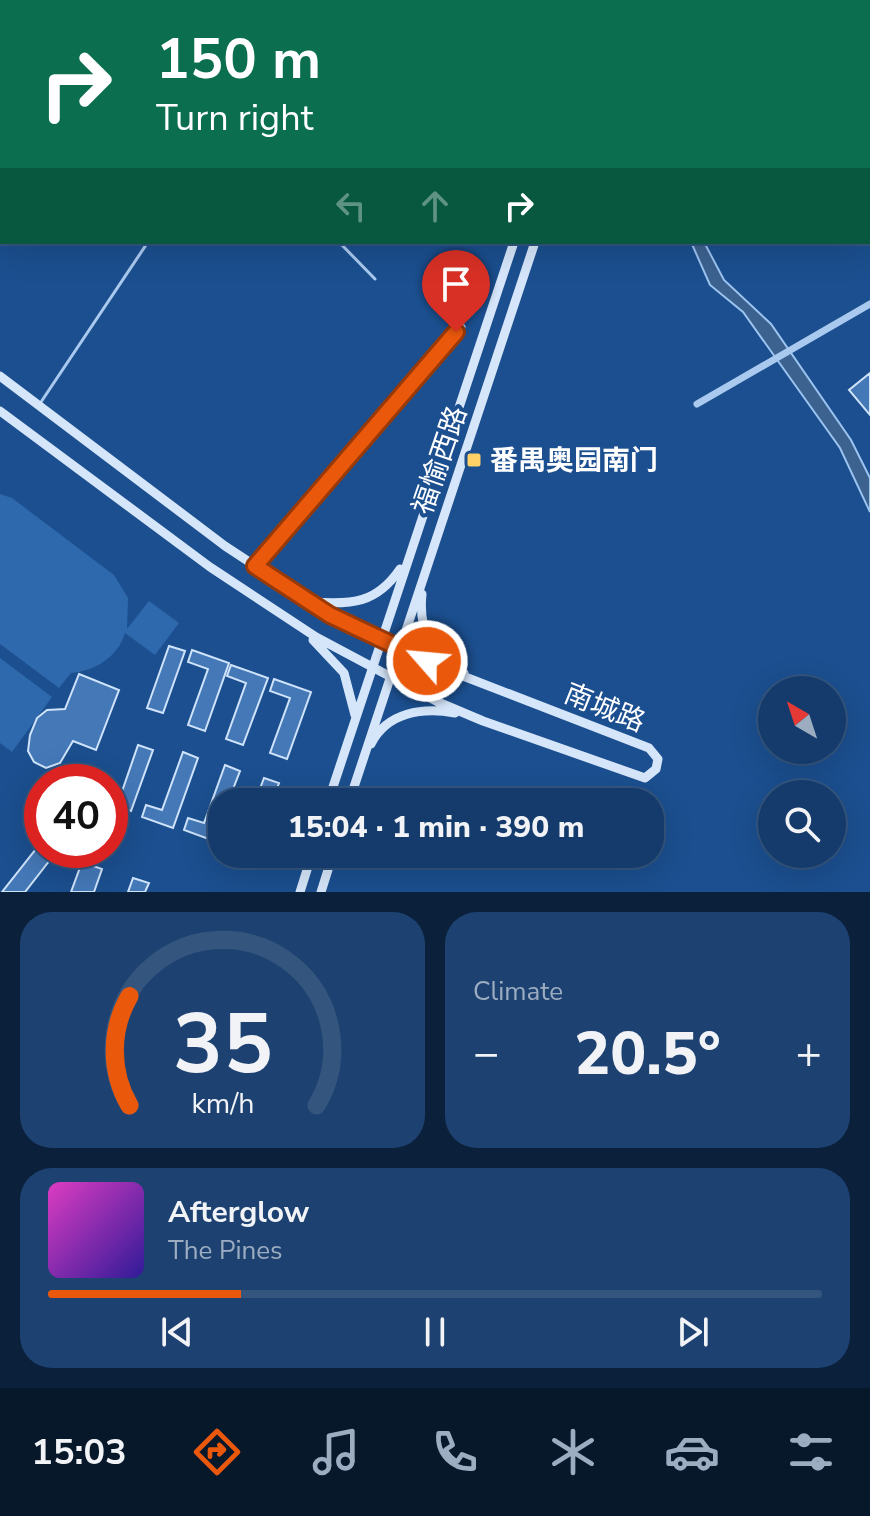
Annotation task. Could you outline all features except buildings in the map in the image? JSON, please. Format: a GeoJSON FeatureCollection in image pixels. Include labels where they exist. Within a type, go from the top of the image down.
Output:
{"type":"FeatureCollection","features":[{"type":"Feature","properties":{"kind":"street","name":"福愉西路"},"geometry":{"type":"LineString","coordinates":[[355,718],[513,244]]}},
{"type":"Feature","properties":{"kind":"street","name":"福愉西路"},"geometry":{"type":"LineString","coordinates":[[361,765],[534,244]]}},
{"type":"Feature","properties":{"kind":"street"},"geometry":{"type":"LineString","coordinates":[[697,404],[870,304]]}},
{"type":"Feature","properties":{"kind":"street"},"geometry":{"type":"LineString","coordinates":[[255,566],[462,327]]}},
{"type":"Feature","properties":{"kind":"street","name":"南城路"},"geometry":{"type":"LineString","coordinates":[[0,376],[308,602],[477,681],[649,748],[658,764],[645,778],[476,718],[372,666],[296,624],[223,576],[0,411]]}},
{"type":"Feature","properties":{"kind":"street"},"geometry":{"type":"LineString","coordinates":[[308,602],[354,604],[373,597],[391,582],[413,540]]}},
{"type":"Feature","properties":{"kind":"street"},"geometry":{"type":"LineString","coordinates":[[425,571],[421,611],[425,636],[442,657],[477,681]]}},
{"type":"Feature","properties":{"kind":"street"},"geometry":{"type":"LineString","coordinates":[[296,624],[327,652],[344,673],[352,693],[355,718],[332,788]]}},
{"type":"Feature","properties":{"kind":"street"},"geometry":{"type":"LineString","coordinates":[[354,788],[374,738],[402,715],[429,709],[476,718]]}},
{"type":"Feature","properties":{"kind":"street"},"geometry":{"type":"LineString","coordinates":[[300,892],[308,868]]}},
{"type":"Feature","properties":{"kind":"street"},"geometry":{"type":"LineString","coordinates":[[321,892],[329,868]]}},
{"type":"Feature","properties":{"kind":"lane"},"geometry":{"type":"LineString","coordinates":[[39,405],[147,244]]}},
{"type":"Feature","properties":{"kind":"lane"},"geometry":{"type":"LineString","coordinates":[[341,244],[375,279]]}},
{"type":"Feature","properties":{"kind":"shaded area"},"geometry":{"type":"Polygon","coordinates":[[[692,244],[705,244],[724,280],[771,324],[851,440],[870,478],[870,512],[840,448],[743,312],[710,285],[692,244]]]}},
{"type":"Feature","properties":{"kind":"shaded area"},"geometry":{"type":"Polygon","coordinates":[[[0,494],[12,498],[114,575],[128,598],[127,629],[149,601],[179,623],[155,655],[125,633],[111,656],[97,666],[71,673],[59,688],[0,644],[0,494]]]}},
{"type":"Feature","properties":{"kind":"shaded area"},"geometry":{"type":"Polygon","coordinates":[[[0,658],[52,697],[12,752],[0,743],[0,658]]]}},
{"type":"Feature","properties":{"kind":"place","name":"番禺奥园南门"},"geometry":{"type":"Point","coordinates":[474,460]}},
{"type":"Feature","properties":{"kind":"route"},"geometry":{"type":"LineString","coordinates":[[427,661],[330,615],[255,566],[456,332]]}}]}
